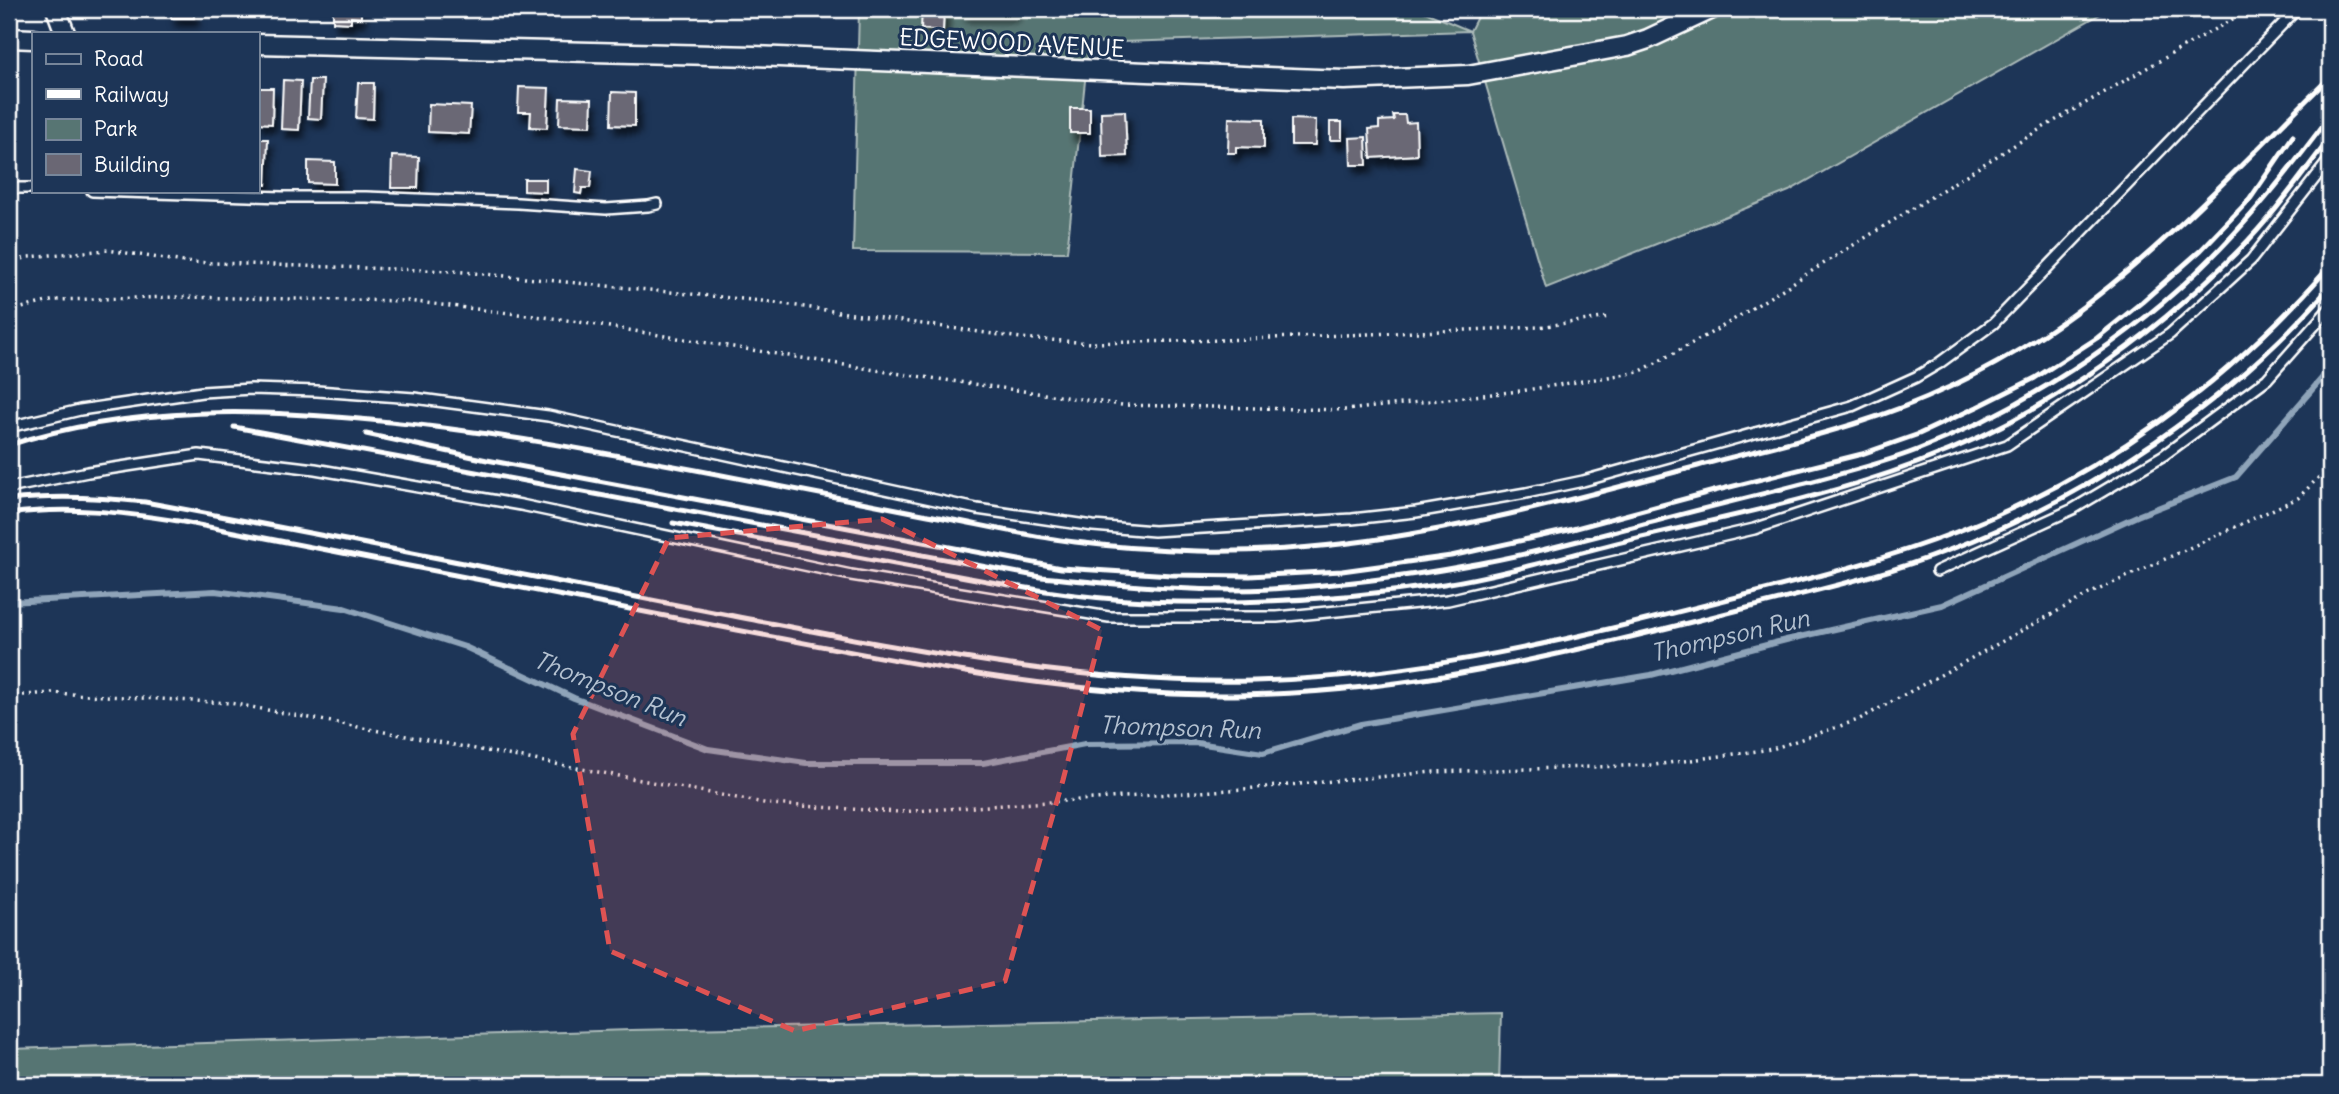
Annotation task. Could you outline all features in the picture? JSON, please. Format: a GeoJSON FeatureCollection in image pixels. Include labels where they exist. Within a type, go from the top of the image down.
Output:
{"type":"FeatureCollection","features":[{"type":"Feature","properties":{"kind":"street"},"geometry":{"type":"LineString","coordinates":[[56,9],[65,32]]}},
{"type":"Feature","properties":{"kind":"street","name":"EDGEWOOD AVENUE"},"geometry":{"type":"LineString","coordinates":[[259,44],[754,56],[978,64],[1101,72],[1385,80],[1479,74],[1627,46],[1712,9]]}},
{"type":"Feature","properties":{"kind":"street"},"geometry":{"type":"LineString","coordinates":[[9,38],[32,38]]}},
{"type":"Feature","properties":{"kind":"lane"},"geometry":{"type":"LineString","coordinates":[[9,427],[80,410],[251,388],[414,398],[548,416],[977,509],[1036,519],[1153,531],[1352,519],[1416,512],[1526,493],[1583,481],[1816,418],[1889,391],[1938,364],[1994,323],[2297,9]]}},
{"type":"Feature","properties":{"kind":"lane"},"geometry":{"type":"LineString","coordinates":[[9,488],[199,454],[315,469],[507,503],[850,575],[1109,617],[1277,617],[1448,600],[1754,529],[2007,445],[2170,334],[2251,260],[2330,159]]}},
{"type":"Feature","properties":{"kind":"lane"},"geometry":{"type":"LineString","coordinates":[[9,188],[32,188]]}},
{"type":"Feature","properties":{"kind":"lane"},"geometry":{"type":"LineString","coordinates":[[124,192],[366,197],[606,209],[657,204]]}},
{"type":"Feature","properties":{"kind":"lane"},"geometry":{"type":"LineString","coordinates":[[1937,571],[2073,509],[2164,455],[2266,379],[2330,308]]}},
{"type":"Feature","properties":{"kind":"path"},"geometry":{"type":"LineString","coordinates":[[9,311],[55,300],[124,298],[408,301],[560,319],[888,372],[1122,405],[1347,410],[1520,391],[1639,372],[1720,328],[2042,128],[2250,9]]}},
{"type":"Feature","properties":{"kind":"path"},"geometry":{"type":"LineString","coordinates":[[9,264],[28,257],[108,250],[184,262],[453,271],[762,301],[1021,338],[1091,343],[1539,327],[1609,317]]}},
{"type":"Feature","properties":{"kind":"path"},"geometry":{"type":"LineString","coordinates":[[9,696],[52,694],[230,704],[769,804],[899,813],[1244,789],[1434,772],[1654,765],[1772,749],[1858,720],[2090,594],[2298,498],[2330,466]]}},
{"type":"Feature","properties":{"kind":"highlighted area"},"geometry":{"type":"Polygon","coordinates":[[[882,519],[1102,630],[1063,780],[1005,981],[795,1031],[610,951],[573,734],[669,538],[882,519]]]}},
{"type":"Feature","properties":{"kind":"green space"},"geometry":{"type":"Polygon","coordinates":[[[859,9],[1418,9],[1470,31],[1089,43],[1067,252],[853,251],[859,9]]]}},
{"type":"Feature","properties":{"kind":"green space"},"geometry":{"type":"Polygon","coordinates":[[[1481,9],[2109,9],[1789,191],[1546,288],[1470,31],[1481,9]]]}},
{"type":"Feature","properties":{"kind":"green space"},"geometry":{"type":"Polygon","coordinates":[[[1501,1013],[1499,1085],[9,1085],[9,1049],[631,1030],[1501,1013]]]}},
{"type":"Feature","properties":{"kind":"building"},"geometry":{"type":"Polygon","coordinates":[[[171,9],[194,9],[194,18],[171,18],[171,9]]]}},
{"type":"Feature","properties":{"kind":"building"},"geometry":{"type":"Polygon","coordinates":[[[333,9],[361,9],[361,18],[351,17],[351,23],[333,22],[333,9]]]}},
{"type":"Feature","properties":{"kind":"building"},"geometry":{"type":"Polygon","coordinates":[[[922,9],[944,9],[943,31],[921,29],[922,9]]]}},
{"type":"Feature","properties":{"kind":"building"},"geometry":{"type":"Polygon","coordinates":[[[963,9],[1014,9],[1014,13],[962,13],[963,9]]]}},
{"type":"Feature","properties":{"kind":"building"},"geometry":{"type":"Polygon","coordinates":[[[283,80],[301,81],[299,130],[281,129],[283,80]]]}},
{"type":"Feature","properties":{"kind":"building"},"geometry":{"type":"Polygon","coordinates":[[[310,80],[323,80],[321,119],[308,118],[310,80]]]}},
{"type":"Feature","properties":{"kind":"building"},"geometry":{"type":"Polygon","coordinates":[[[358,83],[374,83],[373,119],[356,118],[358,83]]]}},
{"type":"Feature","properties":{"kind":"building"},"geometry":{"type":"Polygon","coordinates":[[[519,87],[549,88],[547,128],[530,127],[531,112],[518,112],[519,87]]]}},
{"type":"Feature","properties":{"kind":"building"},"geometry":{"type":"Polygon","coordinates":[[[259,88],[273,88],[272,124],[259,123],[259,88]]]}},
{"type":"Feature","properties":{"kind":"building"},"geometry":{"type":"Polygon","coordinates":[[[612,92],[635,93],[635,126],[611,125],[612,92]]]}},
{"type":"Feature","properties":{"kind":"building"},"geometry":{"type":"Polygon","coordinates":[[[560,98],[592,99],[591,126],[559,125],[560,98]]]}},
{"type":"Feature","properties":{"kind":"building"},"geometry":{"type":"Polygon","coordinates":[[[429,104],[471,106],[469,134],[428,132],[429,104]]]}},
{"type":"Feature","properties":{"kind":"building"},"geometry":{"type":"Polygon","coordinates":[[[1070,108],[1090,108],[1090,133],[1070,133],[1070,108]]]}},
{"type":"Feature","properties":{"kind":"building"},"geometry":{"type":"Polygon","coordinates":[[[1125,111],[1127,156],[1102,157],[1101,112],[1125,111]]]}},
{"type":"Feature","properties":{"kind":"building"},"geometry":{"type":"Polygon","coordinates":[[[1393,115],[1405,115],[1406,123],[1416,122],[1417,155],[1371,158],[1369,129],[1379,128],[1379,121],[1394,120],[1393,115]]]}},
{"type":"Feature","properties":{"kind":"building"},"geometry":{"type":"Polygon","coordinates":[[[1229,118],[1264,119],[1264,148],[1236,147],[1236,153],[1228,153],[1229,118]]]}},
{"type":"Feature","properties":{"kind":"building"},"geometry":{"type":"Polygon","coordinates":[[[1291,119],[1316,120],[1315,145],[1291,145],[1291,119]]]}},
{"type":"Feature","properties":{"kind":"building"},"geometry":{"type":"Polygon","coordinates":[[[1330,122],[1342,122],[1342,140],[1330,140],[1330,122]]]}},
{"type":"Feature","properties":{"kind":"building"},"geometry":{"type":"Polygon","coordinates":[[[1366,137],[1367,165],[1351,165],[1350,138],[1366,137]]]}},
{"type":"Feature","properties":{"kind":"building"},"geometry":{"type":"Polygon","coordinates":[[[259,139],[268,139],[266,185],[259,185],[259,139]]]}},
{"type":"Feature","properties":{"kind":"building"},"geometry":{"type":"Polygon","coordinates":[[[392,156],[419,157],[418,188],[391,188],[392,156]]]}},
{"type":"Feature","properties":{"kind":"building"},"geometry":{"type":"Polygon","coordinates":[[[308,161],[335,162],[335,184],[308,183],[308,161]]]}},
{"type":"Feature","properties":{"kind":"building"},"geometry":{"type":"Polygon","coordinates":[[[577,169],[592,171],[590,188],[582,188],[581,194],[575,193],[577,169]]]}},
{"type":"Feature","properties":{"kind":"building"},"geometry":{"type":"Polygon","coordinates":[[[524,179],[546,179],[546,192],[524,191],[524,179]]]}},
{"type":"Feature","properties":{"kind":"waterway","name":"Thompson Run"},"geometry":{"type":"LineString","coordinates":[[9,602],[215,591],[344,608],[465,647],[574,698],[708,749],[806,763],[983,763],[1085,744],[1197,743],[1263,753],[1361,724],[1651,675],[1786,640],[1942,605],[2137,516],[2236,477],[2330,369]]}},
{"type":"Feature","properties":{"kind":"railway"},"geometry":{"type":"LineString","coordinates":[[9,445],[56,432],[150,416],[246,413],[342,417],[429,426],[544,443],[1090,544],[1183,551],[1263,550],[1327,546],[1389,537],[1513,513],[1815,435],[1882,415],[1964,380],[2016,352],[2065,320],[2135,265],[2202,204],[2330,77]]}},
{"type":"Feature","properties":{"kind":"railway"},"geometry":{"type":"LineString","coordinates":[[234,427],[1041,577],[1156,587],[1242,590],[1368,581],[1416,574],[1538,551],[1848,472],[1917,450],[1995,415],[2073,369],[2146,316],[2179,288],[2258,208],[2330,116]]}},
{"type":"Feature","properties":{"kind":"railway"},"geometry":{"type":"LineString","coordinates":[[366,434],[487,460],[1061,568],[1172,575],[1250,576],[1342,571],[1451,556],[1569,530],[1862,454],[1919,434],[1977,407],[2035,378],[2097,338],[2142,302],[2201,250],[2250,199],[2293,136]]}},
{"type":"Feature","properties":{"kind":"railway"},"geometry":{"type":"LineString","coordinates":[[673,523],[1034,589],[1146,601],[1220,602],[1333,597],[1444,584],[1514,570],[1846,487],[1917,463],[2006,424],[2048,400],[2129,346],[2204,283],[2263,224],[2330,138]]}},
{"type":"Feature","properties":{"kind":"railway"},"geometry":{"type":"LineString","coordinates":[[9,500],[77,497],[145,502],[874,643],[1063,672],[1190,681],[1318,678],[1380,672],[1562,640],[1772,588],[1904,551],[2009,510],[2061,484],[2159,422],[2249,349],[2330,266]]}},
{"type":"Feature","properties":{"kind":"railway"},"geometry":{"type":"LineString","coordinates":[[9,514],[51,510],[93,511],[178,521],[916,664],[1043,683],[1107,690],[1235,695],[1366,687],[1496,667],[1624,639],[1851,582],[1949,550],[2003,528],[2106,473],[2203,407],[2291,329],[2330,287]]}}]}
